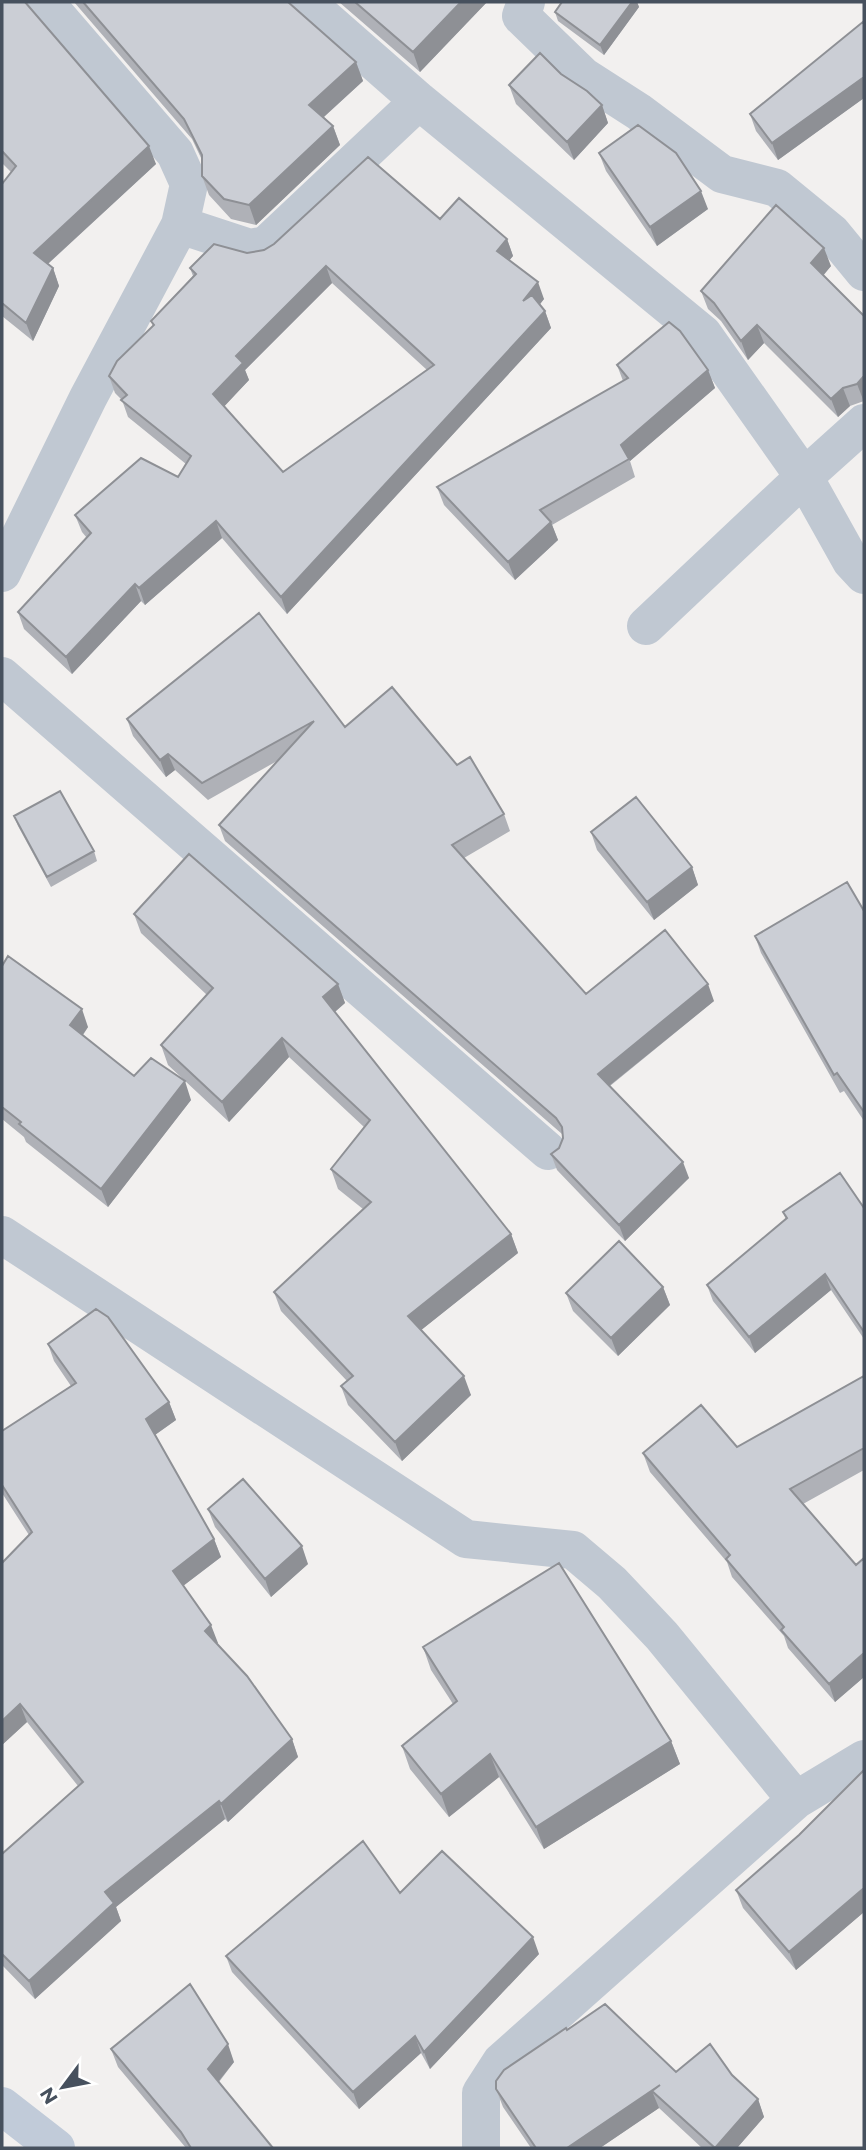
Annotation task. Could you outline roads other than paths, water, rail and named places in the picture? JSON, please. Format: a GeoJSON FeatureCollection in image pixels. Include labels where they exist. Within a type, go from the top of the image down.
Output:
{"type":"FeatureCollection","features":[{"type":"Feature","properties":{"kind":"main road"},"geometry":{"type":"LineString","coordinates":[[2,2106],[56,2148]]}},
{"type":"Feature","properties":{"kind":"street"},"geometry":{"type":"LineString","coordinates":[[2,573],[88,398],[180,225],[189,184],[175,153],[45,2]]}},
{"type":"Feature","properties":{"kind":"street"},"geometry":{"type":"LineString","coordinates":[[306,2],[419,101],[703,334],[804,477],[851,561],[864,575]]}},
{"type":"Feature","properties":{"kind":"street"},"geometry":{"type":"LineString","coordinates":[[526,2],[522,16],[583,76],[639,112],[722,174],[777,188],[832,233],[864,272]]}},
{"type":"Feature","properties":{"kind":"street"},"geometry":{"type":"LineString","coordinates":[[180,225],[250,248],[266,245],[419,101]]}},
{"type":"Feature","properties":{"kind":"street"},"geometry":{"type":"LineString","coordinates":[[646,626],[864,424]]}},
{"type":"Feature","properties":{"kind":"street"},"geometry":{"type":"LineString","coordinates":[[2,676],[548,1151]]}},
{"type":"Feature","properties":{"kind":"street"},"geometry":{"type":"LineString","coordinates":[[2,1235],[466,1539],[573,1550],[612,1583],[662,1636],[796,1800]]}},
{"type":"Feature","properties":{"kind":"street"},"geometry":{"type":"LineString","coordinates":[[481,2148],[481,2093],[501,2062],[796,1800],[864,1759]]}}]}
